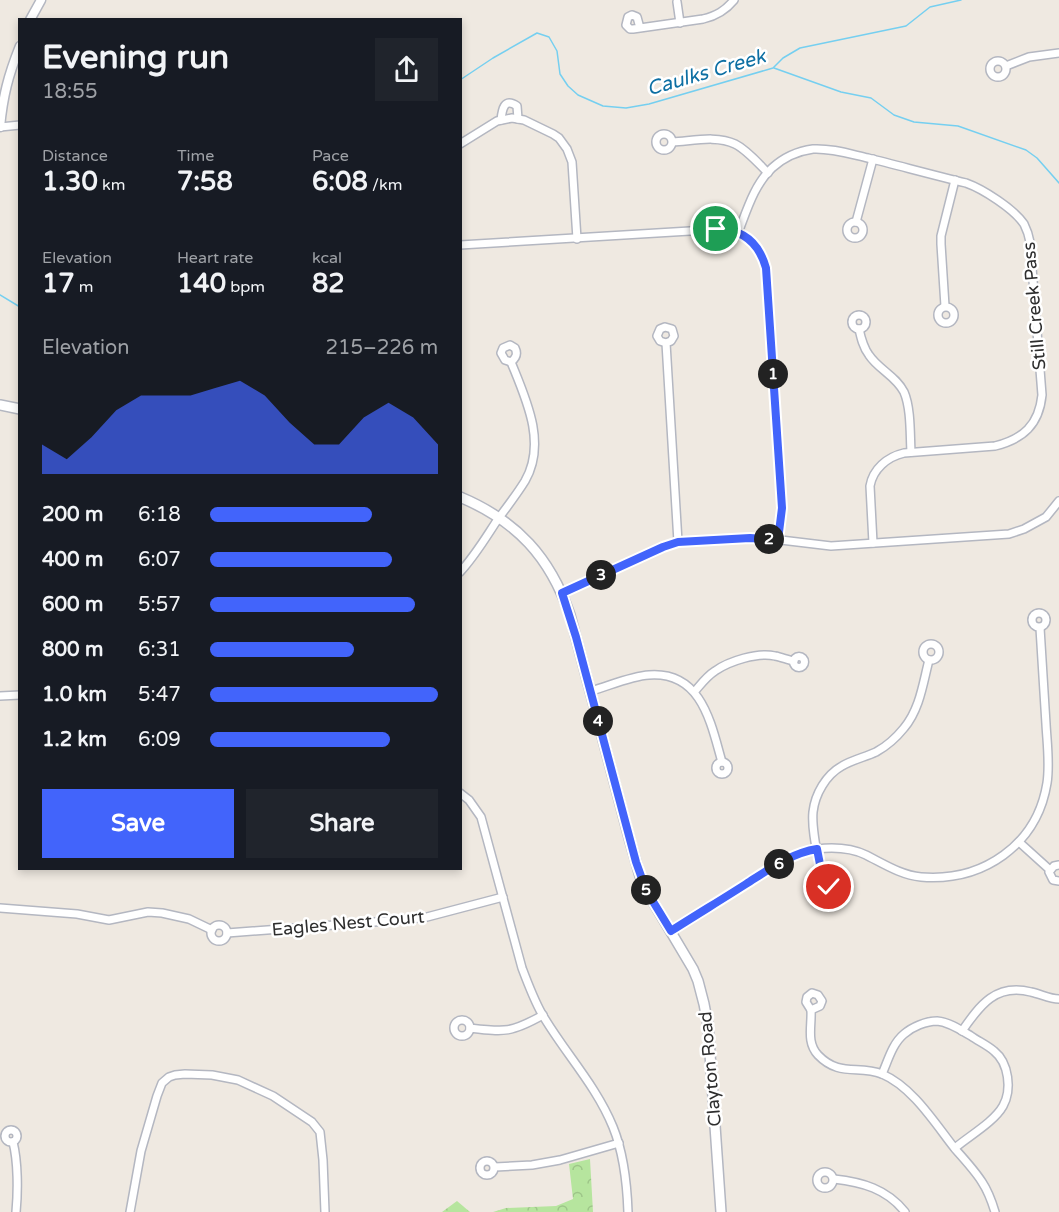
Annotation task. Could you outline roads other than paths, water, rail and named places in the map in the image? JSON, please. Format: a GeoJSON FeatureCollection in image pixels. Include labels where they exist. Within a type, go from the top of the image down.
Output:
{"type":"FeatureCollection","features":[{"type":"Feature","properties":{"kind":"main road"},"geometry":{"type":"LineString","coordinates":[[0,405],[18,409]]}},
{"type":"Feature","properties":{"kind":"main road","name":"Clayton Road"},"geometry":{"type":"LineString","coordinates":[[462,498],[479,505],[499,518],[528,542],[547,565],[562,593],[570,615],[638,869],[646,890],[695,975],[701,991],[708,1026],[721,1212]]}},
{"type":"Feature","properties":{"kind":"street"},"geometry":{"type":"LineString","coordinates":[[31,18],[41,0]]}},
{"type":"Feature","properties":{"kind":"street"},"geometry":{"type":"LineString","coordinates":[[640,28],[712,17],[725,10],[734,0]]}},
{"type":"Feature","properties":{"kind":"street"},"geometry":{"type":"LineString","coordinates":[[676,1],[680,23]]}},
{"type":"Feature","properties":{"kind":"street"},"geometry":{"type":"LineString","coordinates":[[18,51],[6,84],[0,127],[18,124]]}},
{"type":"Feature","properties":{"kind":"street"},"geometry":{"type":"LineString","coordinates":[[1006,66],[1029,57],[1059,53]]}},
{"type":"Feature","properties":{"kind":"street"},"geometry":{"type":"LineString","coordinates":[[501,120],[503,108],[510,103],[517,106],[518,119]]}},
{"type":"Feature","properties":{"kind":"street"},"geometry":{"type":"LineString","coordinates":[[462,143],[501,120],[518,119],[559,138],[572,162],[577,238]]}},
{"type":"Feature","properties":{"kind":"street"},"geometry":{"type":"LineString","coordinates":[[673,142],[717,139],[731,142],[742,148],[768,173],[757,187],[738,233]]}},
{"type":"Feature","properties":{"kind":"street","name":"Still Creek Pass"},"geometry":{"type":"LineString","coordinates":[[768,173],[788,157],[813,149],[830,150],[873,159],[955,180],[983,191],[1012,211],[1026,228],[1030,242],[1041,386],[1041,403],[1036,418],[1031,426],[1016,439],[995,446],[911,452],[889,458],[871,479],[873,543]]}},
{"type":"Feature","properties":{"kind":"street"},"geometry":{"type":"LineString","coordinates":[[856,222],[873,159]]}},
{"type":"Feature","properties":{"kind":"street"},"geometry":{"type":"LineString","coordinates":[[945,306],[940,244],[955,180]]}},
{"type":"Feature","properties":{"kind":"street"},"geometry":{"type":"LineString","coordinates":[[462,245],[723,229],[738,233],[756,246],[766,268],[782,508],[778,540]]}},
{"type":"Feature","properties":{"kind":"street"},"geometry":{"type":"LineString","coordinates":[[859,329],[862,342],[870,358],[894,379],[905,394],[908,405],[911,452]]}},
{"type":"Feature","properties":{"kind":"street"},"geometry":{"type":"LineString","coordinates":[[666,343],[678,542]]}},
{"type":"Feature","properties":{"kind":"street"},"geometry":{"type":"LineString","coordinates":[[462,569],[525,480],[535,451],[534,433],[527,402],[511,362]]}},
{"type":"Feature","properties":{"kind":"street"},"geometry":{"type":"LineString","coordinates":[[562,593],[678,542],[750,538],[831,546],[1009,534],[1046,517],[1059,501]]}},
{"type":"Feature","properties":{"kind":"street"},"geometry":{"type":"LineString","coordinates":[[671,931],[781,862],[817,849],[855,851],[907,874],[936,877],[965,874],[979,869],[997,860],[1019,842],[1039,810],[1048,772],[1040,628]]}},
{"type":"Feature","properties":{"kind":"street"},"geometry":{"type":"LineString","coordinates":[[694,691],[715,671],[748,657],[774,655],[794,661]]}},
{"type":"Feature","properties":{"kind":"street"},"geometry":{"type":"LineString","coordinates":[[824,885],[813,820],[816,798],[830,775],[840,767],[881,749],[903,730],[915,710],[929,660]]}},
{"type":"Feature","properties":{"kind":"street"},"geometry":{"type":"LineString","coordinates":[[591,691],[650,675],[673,678],[683,683],[694,691],[706,710],[722,762]]}},
{"type":"Feature","properties":{"kind":"street"},"geometry":{"type":"LineString","coordinates":[[0,696],[18,695]]}},
{"type":"Feature","properties":{"kind":"street"},"geometry":{"type":"LineString","coordinates":[[462,795],[469,800],[481,817],[522,968],[531,992],[543,1015],[598,1098],[619,1143],[626,1179],[628,1212]]}},
{"type":"Feature","properties":{"kind":"street"},"geometry":{"type":"LineString","coordinates":[[1019,842],[1050,870],[1051,878],[1059,881]]}},
{"type":"Feature","properties":{"kind":"street"},"geometry":{"type":"LineString","coordinates":[[1050,870],[1059,865]]}},
{"type":"Feature","properties":{"kind":"street","name":"Eagles Nest Court"},"geometry":{"type":"LineString","coordinates":[[227,933],[427,917],[503,897]]}},
{"type":"Feature","properties":{"kind":"street","name":"Eagles Nest Court"},"geometry":{"type":"LineString","coordinates":[[0,908],[77,914],[109,920],[148,912],[162,913],[189,919],[212,930]]}},
{"type":"Feature","properties":{"kind":"street","name":"Eagles Nest Court"},"geometry":{"type":"LineString","coordinates":[[222,926],[226,928],[227,933],[224,939],[217,940],[213,937],[212,930],[222,926]]}},
{"type":"Feature","properties":{"kind":"street"},"geometry":{"type":"LineString","coordinates":[[962,1031],[977,1008],[985,1001],[1007,991],[1033,992],[1047,998],[1059,999]]}},
{"type":"Feature","properties":{"kind":"street"},"geometry":{"type":"LineString","coordinates":[[811,1010],[810,1035],[816,1052],[828,1064],[838,1068],[882,1074],[906,1089],[982,1182],[995,1212]]}},
{"type":"Feature","properties":{"kind":"street"},"geometry":{"type":"LineString","coordinates":[[470,1029],[509,1030],[524,1026],[543,1015]]}},
{"type":"Feature","properties":{"kind":"street"},"geometry":{"type":"LineString","coordinates":[[882,1074],[895,1044],[903,1035],[920,1025],[936,1021],[962,1031],[995,1051],[1006,1071],[1008,1083],[1004,1105],[996,1116],[955,1148]]}},
{"type":"Feature","properties":{"kind":"street"},"geometry":{"type":"LineString","coordinates":[[130,1212],[141,1151],[157,1096],[162,1083],[175,1074],[212,1075],[238,1080],[273,1096],[312,1122],[320,1132],[325,1212]]}},
{"type":"Feature","properties":{"kind":"street"},"geometry":{"type":"LineString","coordinates":[[12,1142],[15,1150],[16,1212]]}},
{"type":"Feature","properties":{"kind":"street"},"geometry":{"type":"LineString","coordinates":[[495,1167],[532,1165],[560,1160],[619,1143]]}},
{"type":"Feature","properties":{"kind":"street"},"geometry":{"type":"LineString","coordinates":[[834,1179],[873,1187],[894,1200],[905,1212]]}},
{"type":"Feature","properties":{"kind":"waterway","name":"Caulks Creek"},"geometry":{"type":"LineString","coordinates":[[462,79],[537,33],[549,37],[557,51],[560,74],[578,95],[603,106],[626,108],[649,104],[773,68],[783,58],[800,48],[906,26],[930,7],[961,0]]}},
{"type":"Feature","properties":{"kind":"waterway"},"geometry":{"type":"LineString","coordinates":[[774,68],[841,92],[871,98],[894,115],[914,122],[958,126],[1026,150],[1037,158],[1059,183]]}},
{"type":"Feature","properties":{"kind":"waterway","name":"Caulks Creek"},"geometry":{"type":"LineString","coordinates":[[0,295],[18,306]]}}]}
